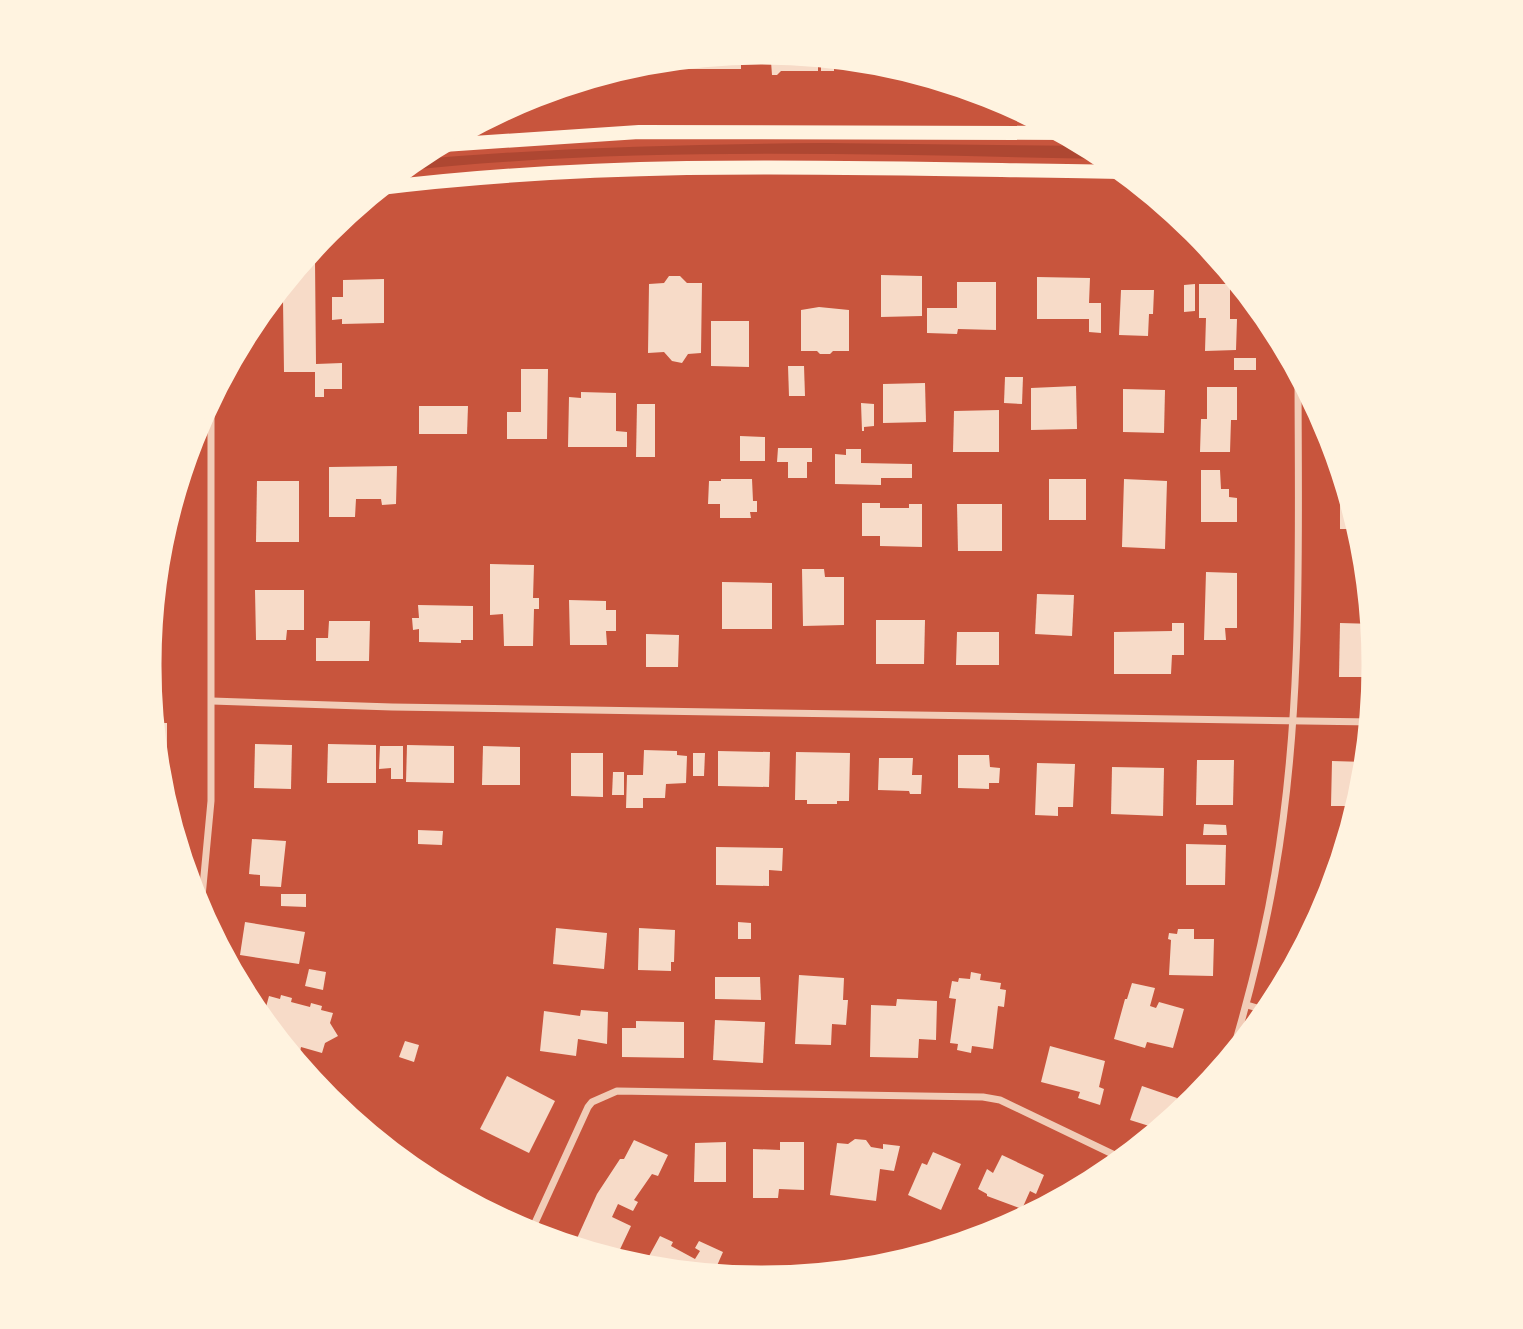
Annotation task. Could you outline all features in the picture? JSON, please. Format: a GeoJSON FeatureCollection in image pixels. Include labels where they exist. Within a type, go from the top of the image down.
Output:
{"type":"FeatureCollection","features":[{"type":"Feature","properties":{"kind":"main road"},"geometry":{"type":"LineString","coordinates":[[453,144],[639,132],[1049,133]]}},
{"type":"Feature","properties":{"kind":"main road"},"geometry":{"type":"LineString","coordinates":[[390,187],[557,173],[712,167],[1112,172]]}},
{"type":"Feature","properties":{"kind":"street"},"geometry":{"type":"LineString","coordinates":[[1236,1039],[1247,1005],[1275,874],[1292,721],[1297,559],[1298,386]]}},
{"type":"Feature","properties":{"kind":"street"},"geometry":{"type":"LineString","coordinates":[[202,894],[211,801],[211,415]]}},
{"type":"Feature","properties":{"kind":"street"},"geometry":{"type":"LineString","coordinates":[[212,701],[419,708],[1363,722]]}},
{"type":"Feature","properties":{"kind":"street"},"geometry":{"type":"LineString","coordinates":[[1247,1005],[1259,1009]]}},
{"type":"Feature","properties":{"kind":"street"},"geometry":{"type":"LineString","coordinates":[[534,1225],[588,1107],[592,1102],[617,1091],[983,1097],[1000,1100],[1115,1155]]}},
{"type":"Feature","properties":{"kind":"shaded area"},"geometry":{"type":"Polygon","coordinates":[[[720,144],[1072,146],[1094,159],[843,154],[663,155],[573,158],[413,170],[430,158],[512,152],[720,144]]]}},
{"type":"Feature","properties":{"kind":"building"},"geometry":{"type":"Polygon","coordinates":[[[771,60],[818,63],[818,71],[781,71],[772,75],[771,60]]]}},
{"type":"Feature","properties":{"kind":"building"},"geometry":{"type":"Polygon","coordinates":[[[741,61],[741,69],[687,69],[687,65],[741,61]]]}},
{"type":"Feature","properties":{"kind":"building"},"geometry":{"type":"Polygon","coordinates":[[[821,63],[834,64],[834,71],[821,71],[821,63]]]}},
{"type":"Feature","properties":{"kind":"building"},"geometry":{"type":"Polygon","coordinates":[[[686,65],[686,69],[674,69],[674,66],[686,65]]]}},
{"type":"Feature","properties":{"kind":"building"},"geometry":{"type":"Polygon","coordinates":[[[315,261],[316,364],[342,363],[342,389],[324,389],[324,397],[315,397],[315,372],[284,372],[283,300],[279,300],[307,266],[315,261]]]}},
{"type":"Feature","properties":{"kind":"building"},"geometry":{"type":"Polygon","coordinates":[[[881,275],[922,276],[922,316],[881,317],[881,275]]]}},
{"type":"Feature","properties":{"kind":"building"},"geometry":{"type":"Polygon","coordinates":[[[669,276],[680,276],[687,283],[702,283],[701,353],[688,354],[682,363],[672,361],[664,352],[648,353],[649,284],[664,283],[669,276]]]}},
{"type":"Feature","properties":{"kind":"building"},"geometry":{"type":"Polygon","coordinates":[[[1037,277],[1090,278],[1089,303],[1101,303],[1101,333],[1089,332],[1089,319],[1037,319],[1037,277]]]}},
{"type":"Feature","properties":{"kind":"building"},"geometry":{"type":"Polygon","coordinates":[[[384,279],[384,323],[342,324],[342,319],[332,320],[332,297],[343,297],[343,280],[384,279]]]}},
{"type":"Feature","properties":{"kind":"building"},"geometry":{"type":"Polygon","coordinates":[[[957,282],[996,282],[996,330],[958,329],[957,334],[927,333],[927,308],[957,308],[957,282]]]}},
{"type":"Feature","properties":{"kind":"building"},"geometry":{"type":"Polygon","coordinates":[[[1195,284],[1195,311],[1184,312],[1184,285],[1195,284]]]}},
{"type":"Feature","properties":{"kind":"building"},"geometry":{"type":"Polygon","coordinates":[[[1199,284],[1230,284],[1230,319],[1237,319],[1236,350],[1205,351],[1206,318],[1199,318],[1199,284]]]}},
{"type":"Feature","properties":{"kind":"building"},"geometry":{"type":"Polygon","coordinates":[[[1121,290],[1154,290],[1153,314],[1149,314],[1148,336],[1119,335],[1121,290]]]}},
{"type":"Feature","properties":{"kind":"building"},"geometry":{"type":"Polygon","coordinates":[[[819,307],[849,310],[849,351],[820,354],[817,351],[801,351],[801,310],[819,307]]]}},
{"type":"Feature","properties":{"kind":"building"},"geometry":{"type":"Polygon","coordinates":[[[711,321],[749,321],[749,367],[711,366],[711,321]]]}},
{"type":"Feature","properties":{"kind":"building"},"geometry":{"type":"Polygon","coordinates":[[[1234,358],[1256,358],[1256,370],[1234,370],[1234,358]]]}},
{"type":"Feature","properties":{"kind":"building"},"geometry":{"type":"Polygon","coordinates":[[[788,366],[804,366],[805,396],[789,396],[788,366]]]}},
{"type":"Feature","properties":{"kind":"building"},"geometry":{"type":"Polygon","coordinates":[[[521,369],[548,369],[547,439],[507,439],[507,412],[521,412],[521,369]]]}},
{"type":"Feature","properties":{"kind":"building"},"geometry":{"type":"Polygon","coordinates":[[[1005,377],[1023,377],[1022,404],[1004,403],[1005,377]]]}},
{"type":"Feature","properties":{"kind":"building"},"geometry":{"type":"Polygon","coordinates":[[[925,383],[926,422],[883,423],[883,384],[925,383]]]}},
{"type":"Feature","properties":{"kind":"building"},"geometry":{"type":"Polygon","coordinates":[[[1076,386],[1077,429],[1031,430],[1031,388],[1076,386]]]}},
{"type":"Feature","properties":{"kind":"building"},"geometry":{"type":"Polygon","coordinates":[[[1207,387],[1237,387],[1237,420],[1231,420],[1230,452],[1200,452],[1201,419],[1207,419],[1207,387]]]}},
{"type":"Feature","properties":{"kind":"building"},"geometry":{"type":"Polygon","coordinates":[[[1123,389],[1165,390],[1164,433],[1123,432],[1123,389]]]}},
{"type":"Feature","properties":{"kind":"building"},"geometry":{"type":"Polygon","coordinates":[[[581,392],[616,393],[616,431],[627,432],[627,447],[568,447],[569,397],[581,398],[581,392]]]}},
{"type":"Feature","properties":{"kind":"building"},"geometry":{"type":"Polygon","coordinates":[[[861,403],[874,404],[874,426],[864,427],[864,431],[862,431],[861,403]]]}},
{"type":"Feature","properties":{"kind":"building"},"geometry":{"type":"Polygon","coordinates":[[[637,404],[655,404],[655,457],[636,457],[637,404]]]}},
{"type":"Feature","properties":{"kind":"building"},"geometry":{"type":"Polygon","coordinates":[[[419,406],[468,406],[467,434],[419,434],[419,406]]]}},
{"type":"Feature","properties":{"kind":"building"},"geometry":{"type":"Polygon","coordinates":[[[999,410],[999,452],[953,452],[954,411],[999,410]]]}},
{"type":"Feature","properties":{"kind":"building"},"geometry":{"type":"Polygon","coordinates":[[[740,436],[765,437],[765,461],[740,461],[740,436]]]}},
{"type":"Feature","properties":{"kind":"building"},"geometry":{"type":"Polygon","coordinates":[[[778,448],[812,448],[812,462],[807,462],[807,478],[788,478],[788,462],[777,462],[778,448]]]}},
{"type":"Feature","properties":{"kind":"building"},"geometry":{"type":"Polygon","coordinates":[[[846,449],[861,449],[861,463],[912,464],[912,478],[881,478],[881,485],[835,484],[835,454],[846,455],[846,449]]]}},
{"type":"Feature","properties":{"kind":"building"},"geometry":{"type":"Polygon","coordinates":[[[397,466],[396,504],[382,505],[381,499],[356,499],[355,517],[329,517],[329,467],[397,466]]]}},
{"type":"Feature","properties":{"kind":"building"},"geometry":{"type":"Polygon","coordinates":[[[1201,470],[1220,470],[1221,489],[1229,489],[1229,497],[1237,498],[1237,522],[1201,522],[1201,470]]]}},
{"type":"Feature","properties":{"kind":"building"},"geometry":{"type":"Polygon","coordinates":[[[752,479],[753,501],[757,501],[757,512],[750,512],[751,518],[720,518],[720,504],[708,504],[709,481],[752,479]]]}},
{"type":"Feature","properties":{"kind":"building"},"geometry":{"type":"Polygon","coordinates":[[[1049,479],[1086,479],[1086,520],[1049,520],[1049,479]]]}},
{"type":"Feature","properties":{"kind":"building"},"geometry":{"type":"Polygon","coordinates":[[[1124,479],[1167,481],[1165,549],[1122,547],[1124,479]]]}},
{"type":"Feature","properties":{"kind":"building"},"geometry":{"type":"Polygon","coordinates":[[[257,481],[299,481],[299,542],[256,542],[257,481]]]}},
{"type":"Feature","properties":{"kind":"building"},"geometry":{"type":"Polygon","coordinates":[[[1340,489],[1351,529],[1340,529],[1340,489]]]}},
{"type":"Feature","properties":{"kind":"building"},"geometry":{"type":"Polygon","coordinates":[[[862,503],[880,503],[880,508],[909,508],[909,504],[922,504],[922,547],[880,546],[880,536],[862,536],[862,503]]]}},
{"type":"Feature","properties":{"kind":"building"},"geometry":{"type":"Polygon","coordinates":[[[957,504],[1002,504],[1002,551],[958,551],[957,504]]]}},
{"type":"Feature","properties":{"kind":"building"},"geometry":{"type":"Polygon","coordinates":[[[490,564],[534,565],[533,598],[539,598],[539,609],[534,609],[533,646],[504,646],[503,614],[490,615],[490,564]]]}},
{"type":"Feature","properties":{"kind":"building"},"geometry":{"type":"Polygon","coordinates":[[[802,569],[824,569],[825,577],[844,577],[844,625],[803,626],[802,569]]]}},
{"type":"Feature","properties":{"kind":"building"},"geometry":{"type":"Polygon","coordinates":[[[1206,572],[1237,573],[1237,628],[1225,628],[1226,640],[1204,640],[1206,572]]]}},
{"type":"Feature","properties":{"kind":"building"},"geometry":{"type":"Polygon","coordinates":[[[722,582],[772,583],[772,629],[722,629],[722,582]]]}},
{"type":"Feature","properties":{"kind":"building"},"geometry":{"type":"Polygon","coordinates":[[[255,590],[304,590],[304,630],[287,630],[286,640],[256,640],[255,590]]]}},
{"type":"Feature","properties":{"kind":"building"},"geometry":{"type":"Polygon","coordinates":[[[1037,594],[1074,595],[1072,636],[1035,634],[1037,594]]]}},
{"type":"Feature","properties":{"kind":"building"},"geometry":{"type":"Polygon","coordinates":[[[569,600],[606,601],[606,610],[616,610],[616,631],[606,631],[607,645],[570,645],[569,600]]]}},
{"type":"Feature","properties":{"kind":"building"},"geometry":{"type":"Polygon","coordinates":[[[418,605],[473,606],[473,640],[461,640],[461,643],[419,642],[419,629],[413,630],[412,618],[419,618],[418,605]]]}},
{"type":"Feature","properties":{"kind":"building"},"geometry":{"type":"Polygon","coordinates":[[[876,620],[925,620],[924,664],[876,664],[876,620]]]}},
{"type":"Feature","properties":{"kind":"building"},"geometry":{"type":"Polygon","coordinates":[[[329,621],[370,621],[369,661],[316,661],[316,638],[328,638],[329,621]]]}},
{"type":"Feature","properties":{"kind":"building"},"geometry":{"type":"Polygon","coordinates":[[[1172,623],[1184,623],[1184,655],[1172,655],[1171,674],[1114,674],[1114,632],[1172,631],[1172,623]]]}},
{"type":"Feature","properties":{"kind":"building"},"geometry":{"type":"Polygon","coordinates":[[[1340,623],[1365,624],[1366,677],[1339,677],[1340,623]]]}},
{"type":"Feature","properties":{"kind":"building"},"geometry":{"type":"Polygon","coordinates":[[[158,632],[161,632],[161,669],[157,669],[158,632]]]}},
{"type":"Feature","properties":{"kind":"building"},"geometry":{"type":"Polygon","coordinates":[[[957,632],[999,632],[999,665],[956,665],[957,632]]]}},
{"type":"Feature","properties":{"kind":"building"},"geometry":{"type":"Polygon","coordinates":[[[646,634],[679,635],[678,667],[646,667],[646,634]]]}},
{"type":"Feature","properties":{"kind":"building"},"geometry":{"type":"Polygon","coordinates":[[[160,723],[167,723],[167,753],[163,753],[160,723]]]}},
{"type":"Feature","properties":{"kind":"building"},"geometry":{"type":"Polygon","coordinates":[[[255,744],[292,745],[291,789],[254,788],[255,744]]]}},
{"type":"Feature","properties":{"kind":"building"},"geometry":{"type":"Polygon","coordinates":[[[328,744],[376,745],[376,783],[327,783],[328,744]]]}},
{"type":"Feature","properties":{"kind":"building"},"geometry":{"type":"Polygon","coordinates":[[[407,745],[454,746],[454,783],[406,782],[407,745]]]}},
{"type":"Feature","properties":{"kind":"building"},"geometry":{"type":"Polygon","coordinates":[[[380,746],[403,746],[403,779],[391,779],[391,768],[379,769],[380,746]]]}},
{"type":"Feature","properties":{"kind":"building"},"geometry":{"type":"Polygon","coordinates":[[[483,746],[520,747],[520,785],[482,785],[483,746]]]}},
{"type":"Feature","properties":{"kind":"building"},"geometry":{"type":"Polygon","coordinates":[[[644,750],[677,751],[677,755],[687,756],[686,783],[666,784],[665,798],[643,798],[643,808],[626,808],[627,775],[643,775],[644,750]]]}},
{"type":"Feature","properties":{"kind":"building"},"geometry":{"type":"Polygon","coordinates":[[[718,751],[770,752],[769,787],[718,786],[718,751]]]}},
{"type":"Feature","properties":{"kind":"building"},"geometry":{"type":"Polygon","coordinates":[[[796,752],[850,753],[849,801],[837,801],[837,804],[807,804],[807,800],[795,800],[796,752]]]}},
{"type":"Feature","properties":{"kind":"building"},"geometry":{"type":"Polygon","coordinates":[[[571,753],[603,753],[603,797],[571,796],[571,753]]]}},
{"type":"Feature","properties":{"kind":"building"},"geometry":{"type":"Polygon","coordinates":[[[693,753],[705,753],[704,776],[693,776],[693,753]]]}},
{"type":"Feature","properties":{"kind":"building"},"geometry":{"type":"Polygon","coordinates":[[[958,755],[989,755],[990,767],[1000,768],[999,783],[989,783],[989,789],[958,788],[958,755]]]}},
{"type":"Feature","properties":{"kind":"building"},"geometry":{"type":"Polygon","coordinates":[[[879,758],[913,758],[912,775],[922,775],[921,794],[878,790],[879,758]]]}},
{"type":"Feature","properties":{"kind":"building"},"geometry":{"type":"Polygon","coordinates":[[[1197,760],[1234,760],[1233,805],[1196,805],[1197,760]]]}},
{"type":"Feature","properties":{"kind":"building"},"geometry":{"type":"Polygon","coordinates":[[[1332,761],[1358,762],[1350,806],[1331,806],[1332,761]]]}},
{"type":"Feature","properties":{"kind":"building"},"geometry":{"type":"Polygon","coordinates":[[[1037,763],[1075,764],[1073,807],[1058,807],[1058,816],[1035,815],[1037,763]]]}},
{"type":"Feature","properties":{"kind":"building"},"geometry":{"type":"Polygon","coordinates":[[[1112,767],[1164,768],[1163,816],[1111,814],[1112,767]]]}},
{"type":"Feature","properties":{"kind":"building"},"geometry":{"type":"Polygon","coordinates":[[[613,772],[624,772],[624,795],[612,795],[613,772]]]}},
{"type":"Feature","properties":{"kind":"building"},"geometry":{"type":"Polygon","coordinates":[[[1204,824],[1226,825],[1227,835],[1203,835],[1204,824]]]}},
{"type":"Feature","properties":{"kind":"building"},"geometry":{"type":"Polygon","coordinates":[[[418,830],[443,831],[442,845],[418,844],[418,830]]]}},
{"type":"Feature","properties":{"kind":"building"},"geometry":{"type":"Polygon","coordinates":[[[252,839],[286,841],[281,887],[260,886],[260,875],[249,874],[252,839]]]}},
{"type":"Feature","properties":{"kind":"building"},"geometry":{"type":"Polygon","coordinates":[[[1186,844],[1226,845],[1225,885],[1186,885],[1186,844]]]}},
{"type":"Feature","properties":{"kind":"building"},"geometry":{"type":"Polygon","coordinates":[[[716,847],[783,848],[782,871],[769,870],[769,886],[716,885],[716,847]]]}},
{"type":"Feature","properties":{"kind":"building"},"geometry":{"type":"Polygon","coordinates":[[[281,894],[306,894],[306,907],[281,906],[281,894]]]}},
{"type":"Feature","properties":{"kind":"building"},"geometry":{"type":"Polygon","coordinates":[[[245,922],[305,932],[299,964],[240,955],[245,922]]]}},
{"type":"Feature","properties":{"kind":"building"},"geometry":{"type":"Polygon","coordinates":[[[738,922],[751,923],[751,939],[738,939],[738,922]]]}},
{"type":"Feature","properties":{"kind":"building"},"geometry":{"type":"Polygon","coordinates":[[[556,928],[607,933],[604,969],[553,964],[556,928]]]}},
{"type":"Feature","properties":{"kind":"building"},"geometry":{"type":"Polygon","coordinates":[[[639,928],[675,930],[674,962],[671,962],[671,971],[638,970],[639,928]]]}},
{"type":"Feature","properties":{"kind":"building"},"geometry":{"type":"Polygon","coordinates":[[[1178,929],[1194,929],[1194,939],[1214,939],[1213,976],[1169,975],[1169,933],[1177,934],[1178,929]]]}},
{"type":"Feature","properties":{"kind":"building"},"geometry":{"type":"Polygon","coordinates":[[[309,969],[326,972],[323,990],[305,986],[309,969]]]}},
{"type":"Feature","properties":{"kind":"building"},"geometry":{"type":"Polygon","coordinates":[[[971,972],[981,974],[980,980],[1001,983],[1000,989],[1006,990],[1004,1007],[998,1006],[993,1049],[972,1046],[971,1053],[957,1050],[958,1044],[950,1043],[956,999],[949,998],[952,981],[958,982],[959,978],[970,979],[971,972]]]}},
{"type":"Feature","properties":{"kind":"building"},"geometry":{"type":"Polygon","coordinates":[[[799,975],[844,978],[843,1000],[848,1000],[846,1025],[832,1024],[831,1045],[795,1044],[799,975]]]}},
{"type":"Feature","properties":{"kind":"building"},"geometry":{"type":"Polygon","coordinates":[[[715,977],[760,977],[761,1000],[715,999],[715,977]]]}},
{"type":"Feature","properties":{"kind":"building"},"geometry":{"type":"Polygon","coordinates":[[[1132,983],[1155,988],[1150,1006],[1156,1008],[1159,1002],[1184,1009],[1173,1048],[1147,1042],[1145,1048],[1114,1039],[1132,983]]]}},
{"type":"Feature","properties":{"kind":"building"},"geometry":{"type":"Polygon","coordinates":[[[281,995],[292,998],[291,1002],[310,1007],[311,1003],[322,1006],[321,1010],[333,1013],[330,1023],[338,1036],[325,1043],[322,1053],[301,1047],[300,1052],[297,1051],[262,1006],[266,1007],[269,996],[280,999],[281,995]]]}},
{"type":"Feature","properties":{"kind":"building"},"geometry":{"type":"Polygon","coordinates":[[[897,999],[937,1001],[936,1040],[919,1039],[918,1058],[870,1057],[871,1005],[896,1006],[897,999]]]}},
{"type":"Feature","properties":{"kind":"building"},"geometry":{"type":"Polygon","coordinates":[[[581,1010],[608,1012],[607,1044],[578,1039],[576,1056],[540,1051],[544,1011],[580,1016],[581,1010]]]}},
{"type":"Feature","properties":{"kind":"building"},"geometry":{"type":"Polygon","coordinates":[[[715,1020],[765,1022],[763,1063],[713,1060],[715,1020]]]}},
{"type":"Feature","properties":{"kind":"building"},"geometry":{"type":"Polygon","coordinates":[[[636,1021],[684,1022],[684,1058],[622,1057],[622,1028],[636,1028],[636,1021]]]}},
{"type":"Feature","properties":{"kind":"building"},"geometry":{"type":"Polygon","coordinates":[[[405,1041],[419,1045],[414,1062],[399,1057],[405,1041]]]}},
{"type":"Feature","properties":{"kind":"building"},"geometry":{"type":"Polygon","coordinates":[[[1050,1046],[1105,1061],[1099,1087],[1104,1089],[1100,1105],[1078,1098],[1080,1092],[1041,1082],[1050,1046]]]}},
{"type":"Feature","properties":{"kind":"building"},"geometry":{"type":"Polygon","coordinates":[[[507,1076],[555,1101],[529,1153],[480,1129],[507,1076]]]}},
{"type":"Feature","properties":{"kind":"building"},"geometry":{"type":"Polygon","coordinates":[[[1142,1086],[1177,1098],[1175,1105],[1151,1127],[1130,1120],[1142,1086]]]}},
{"type":"Feature","properties":{"kind":"building"},"geometry":{"type":"Polygon","coordinates":[[[855,1139],[866,1140],[871,1147],[883,1149],[883,1144],[900,1146],[894,1171],[880,1169],[876,1201],[830,1195],[837,1143],[848,1144],[855,1139]]]}},
{"type":"Feature","properties":{"kind":"building"},"geometry":{"type":"Polygon","coordinates":[[[634,1140],[668,1155],[658,1176],[652,1174],[634,1200],[638,1202],[633,1211],[618,1204],[612,1217],[631,1226],[619,1252],[576,1240],[597,1194],[620,1159],[624,1159],[634,1140]]]}},
{"type":"Feature","properties":{"kind":"building"},"geometry":{"type":"Polygon","coordinates":[[[726,1142],[726,1182],[694,1182],[695,1143],[726,1142]]]}},
{"type":"Feature","properties":{"kind":"building"},"geometry":{"type":"Polygon","coordinates":[[[780,1142],[804,1142],[804,1190],[779,1189],[778,1198],[753,1198],[753,1149],[780,1150],[780,1142]]]}},
{"type":"Feature","properties":{"kind":"building"},"geometry":{"type":"Polygon","coordinates":[[[933,1152],[961,1164],[941,1210],[908,1195],[922,1163],[927,1165],[933,1152]]]}},
{"type":"Feature","properties":{"kind":"building"},"geometry":{"type":"Polygon","coordinates":[[[1002,1155],[1044,1175],[1036,1194],[1030,1191],[1022,1209],[987,1196],[978,1189],[987,1169],[993,1173],[1002,1155]]]}},
{"type":"Feature","properties":{"kind":"building"},"geometry":{"type":"Polygon","coordinates":[[[660,1236],[673,1242],[671,1246],[695,1259],[700,1251],[695,1248],[699,1241],[723,1252],[716,1267],[648,1259],[660,1236]]]}}]}
